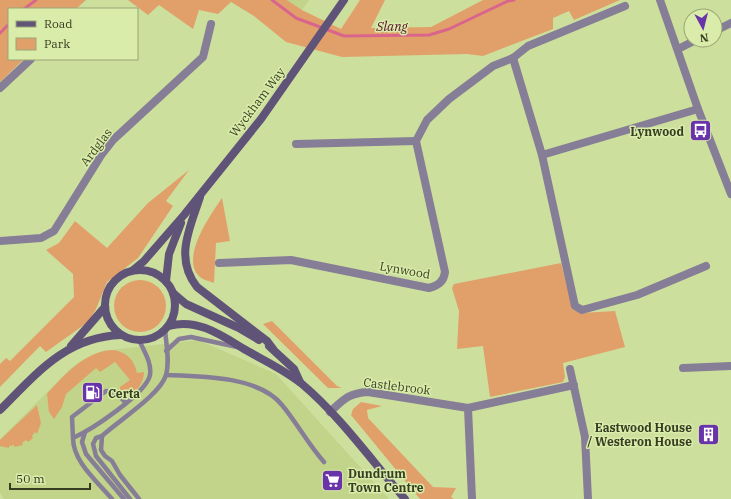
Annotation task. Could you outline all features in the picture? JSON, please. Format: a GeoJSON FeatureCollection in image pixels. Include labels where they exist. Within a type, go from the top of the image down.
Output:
{"type":"FeatureCollection","features":[{"type":"Feature","properties":{"kind":"main road","name":"Wyckham Way"},"geometry":{"type":"LineString","coordinates":[[132,271],[144,261],[184,215],[261,119],[298,69],[344,0]]}},
{"type":"Feature","properties":{"kind":"main road"},"geometry":{"type":"LineString","coordinates":[[202,191],[186,246],[186,264],[190,278],[197,287],[262,337],[294,369],[301,383]]}},
{"type":"Feature","properties":{"kind":"main road","name":"Wyckham Way"},"geometry":{"type":"LineString","coordinates":[[166,281],[168,254],[184,215]]}},
{"type":"Feature","properties":{"kind":"main road"},"geometry":{"type":"LineString","coordinates":[[121,335],[110,324],[105,307],[108,290],[114,281],[122,274],[143,270],[154,272],[166,281],[173,292],[186,304],[239,328],[273,349]]}},
{"type":"Feature","properties":{"kind":"main road"},"geometry":{"type":"LineString","coordinates":[[167,328],[175,307],[173,292]]}},
{"type":"Feature","properties":{"kind":"main road"},"geometry":{"type":"LineString","coordinates":[[0,410],[45,365],[70,348],[105,307]]}},
{"type":"Feature","properties":{"kind":"main road"},"geometry":{"type":"LineString","coordinates":[[70,348],[106,336],[121,335],[139,340],[153,338],[167,328],[186,323],[217,332],[301,383],[330,412],[405,499]]}},
{"type":"Feature","properties":{"kind":"street"},"geometry":{"type":"LineString","coordinates":[[660,0],[698,109],[731,194]]}},
{"type":"Feature","properties":{"kind":"street"},"geometry":{"type":"LineString","coordinates":[[296,144],[416,141],[427,120],[449,99],[493,66],[513,58],[528,46],[624,6]]}},
{"type":"Feature","properties":{"kind":"street","name":"Ardglas"},"geometry":{"type":"LineString","coordinates":[[0,241],[41,238],[54,230],[102,154],[113,140],[203,57],[212,24]]}},
{"type":"Feature","properties":{"kind":"street"},"geometry":{"type":"LineString","coordinates":[[678,49],[683,46]]}},
{"type":"Feature","properties":{"kind":"street"},"geometry":{"type":"LineString","coordinates":[[513,58],[542,155],[575,306],[582,310],[637,296],[706,266]]}},
{"type":"Feature","properties":{"kind":"street"},"geometry":{"type":"LineString","coordinates":[[0,88],[30,60]]}},
{"type":"Feature","properties":{"kind":"street"},"geometry":{"type":"LineString","coordinates":[[542,155],[698,109]]}},
{"type":"Feature","properties":{"kind":"street","name":"Lynwood"},"geometry":{"type":"LineString","coordinates":[[219,263],[291,260],[429,288],[435,286],[444,277],[445,272],[416,141]]}},
{"type":"Feature","properties":{"kind":"street"},"geometry":{"type":"LineString","coordinates":[[683,368],[731,366]]}},
{"type":"Feature","properties":{"kind":"street"},"geometry":{"type":"LineString","coordinates":[[570,368],[585,437],[588,499]]}},
{"type":"Feature","properties":{"kind":"street","name":"Castlebrook"},"geometry":{"type":"LineString","coordinates":[[330,412],[348,395],[363,392],[468,408],[574,385]]}},
{"type":"Feature","properties":{"kind":"street"},"geometry":{"type":"LineString","coordinates":[[468,408],[472,499]]}},
{"type":"Feature","properties":{"kind":"lane"},"geometry":{"type":"LineString","coordinates":[[130,499],[94,454],[93,444],[96,438],[102,436],[160,387],[166,375],[168,363],[166,351],[167,328]]}},
{"type":"Feature","properties":{"kind":"lane"},"geometry":{"type":"LineString","coordinates":[[166,351],[179,339],[191,337],[244,349]]}},
{"type":"Feature","properties":{"kind":"lane"},"geometry":{"type":"LineString","coordinates":[[73,438],[85,432],[126,403],[146,385],[150,374],[148,358],[139,340]]}},
{"type":"Feature","properties":{"kind":"lane"},"geometry":{"type":"LineString","coordinates":[[166,375],[224,378],[241,381],[264,390],[281,404],[308,443],[324,462]]}},
{"type":"Feature","properties":{"kind":"lane"},"geometry":{"type":"LineString","coordinates":[[112,499],[80,460],[74,450],[72,417],[106,391],[116,393],[126,403]]}},
{"type":"Feature","properties":{"kind":"lane"},"geometry":{"type":"LineString","coordinates":[[85,432],[82,442],[86,454],[124,499]]}},
{"type":"Feature","properties":{"kind":"lane"},"geometry":{"type":"LineString","coordinates":[[102,436],[101,450],[105,456],[112,461],[139,499]]}},
{"type":"Feature","properties":{"kind":"shaded area"},"geometry":{"type":"Polygon","coordinates":[[[287,0],[309,0],[302,10],[287,0]]]}},
{"type":"Feature","properties":{"kind":"shaded area"},"geometry":{"type":"Polygon","coordinates":[[[198,340],[276,374],[389,499],[4,499],[0,493],[0,439],[70,369],[84,359],[103,351],[198,340]]]}},
{"type":"Feature","properties":{"kind":"green space"},"geometry":{"type":"Polygon","coordinates":[[[0,0],[86,0],[77,8],[8,8],[8,60],[23,60],[0,82],[0,0]]]}},
{"type":"Feature","properties":{"kind":"green space"},"geometry":{"type":"Polygon","coordinates":[[[128,0],[287,0],[302,10],[341,29],[360,0],[385,0],[371,28],[431,27],[483,0],[620,0],[574,20],[569,11],[553,18],[553,29],[483,56],[467,54],[342,57],[286,42],[254,16],[231,2],[218,14],[199,10],[193,29],[159,5],[148,15],[128,0]]]}},
{"type":"Feature","properties":{"kind":"green space"},"geometry":{"type":"Polygon","coordinates":[[[189,170],[166,201],[173,206],[138,258],[107,282],[96,309],[88,322],[46,352],[40,346],[0,387],[0,364],[6,358],[10,361],[74,297],[73,274],[46,250],[59,243],[75,221],[107,248],[148,203],[189,170]]]}},
{"type":"Feature","properties":{"kind":"green space"},"geometry":{"type":"Polygon","coordinates":[[[222,198],[230,241],[216,243],[214,283],[200,277],[194,269],[193,259],[199,237],[222,198]]]}},
{"type":"Feature","properties":{"kind":"green space"},"geometry":{"type":"Polygon","coordinates":[[[561,263],[573,310],[581,313],[615,311],[625,347],[563,363],[565,377],[563,382],[490,397],[483,346],[457,349],[459,311],[452,288],[454,284],[561,263]]]}},
{"type":"Feature","properties":{"kind":"green space"},"geometry":{"type":"Polygon","coordinates":[[[140,280],[150,282],[158,288],[164,296],[166,306],[164,316],[158,324],[150,330],[140,332],[130,330],[122,324],[116,316],[114,306],[116,296],[122,288],[130,282],[140,280]]]}},
{"type":"Feature","properties":{"kind":"green space"},"geometry":{"type":"Polygon","coordinates":[[[272,321],[337,386],[342,388],[328,388],[263,324],[272,321]]]}},
{"type":"Feature","properties":{"kind":"green space"},"geometry":{"type":"Polygon","coordinates":[[[114,350],[127,355],[130,358],[137,373],[144,372],[143,380],[139,387],[133,392],[125,395],[120,391],[120,387],[130,380],[115,362],[100,372],[96,368],[66,394],[62,407],[54,419],[49,412],[47,394],[68,372],[85,359],[94,354],[114,350]]]}},
{"type":"Feature","properties":{"kind":"green space"},"geometry":{"type":"Polygon","coordinates":[[[361,402],[382,406],[367,410],[368,418],[433,487],[456,488],[451,497],[454,499],[420,499],[351,415],[353,409],[361,402]]]}},
{"type":"Feature","properties":{"kind":"green space"},"geometry":{"type":"Polygon","coordinates":[[[37,405],[41,423],[37,434],[35,432],[32,436],[33,438],[28,442],[26,440],[22,443],[23,445],[14,447],[14,445],[9,446],[9,448],[0,446],[0,440],[37,405]]]}},
{"type":"Feature","properties":{"kind":"waterway","name":"Slang"},"geometry":{"type":"LineString","coordinates":[[25,8],[36,0]]}},
{"type":"Feature","properties":{"kind":"waterway","name":"Slang"},"geometry":{"type":"LineString","coordinates":[[272,0],[296,18],[344,36],[429,35],[449,29],[508,1],[514,0]]}},
{"type":"Feature","properties":{"kind":"waterway","name":"Slang"},"geometry":{"type":"LineString","coordinates":[[0,33],[8,25]]}},
{"type":"Feature","properties":{"kind":"place","name":"Lynwood"},"geometry":{"type":"Point","coordinates":[700,131]}},
{"type":"Feature","properties":{"kind":"place","name":"Certa"},"geometry":{"type":"Point","coordinates":[93,393]}},
{"type":"Feature","properties":{"kind":"place","name":"Eastwood House / Westeron House"},"geometry":{"type":"Point","coordinates":[708,434]}},
{"type":"Feature","properties":{"kind":"place","name":"Dundrum Town Centre"},"geometry":{"type":"Point","coordinates":[333,480]}}]}
